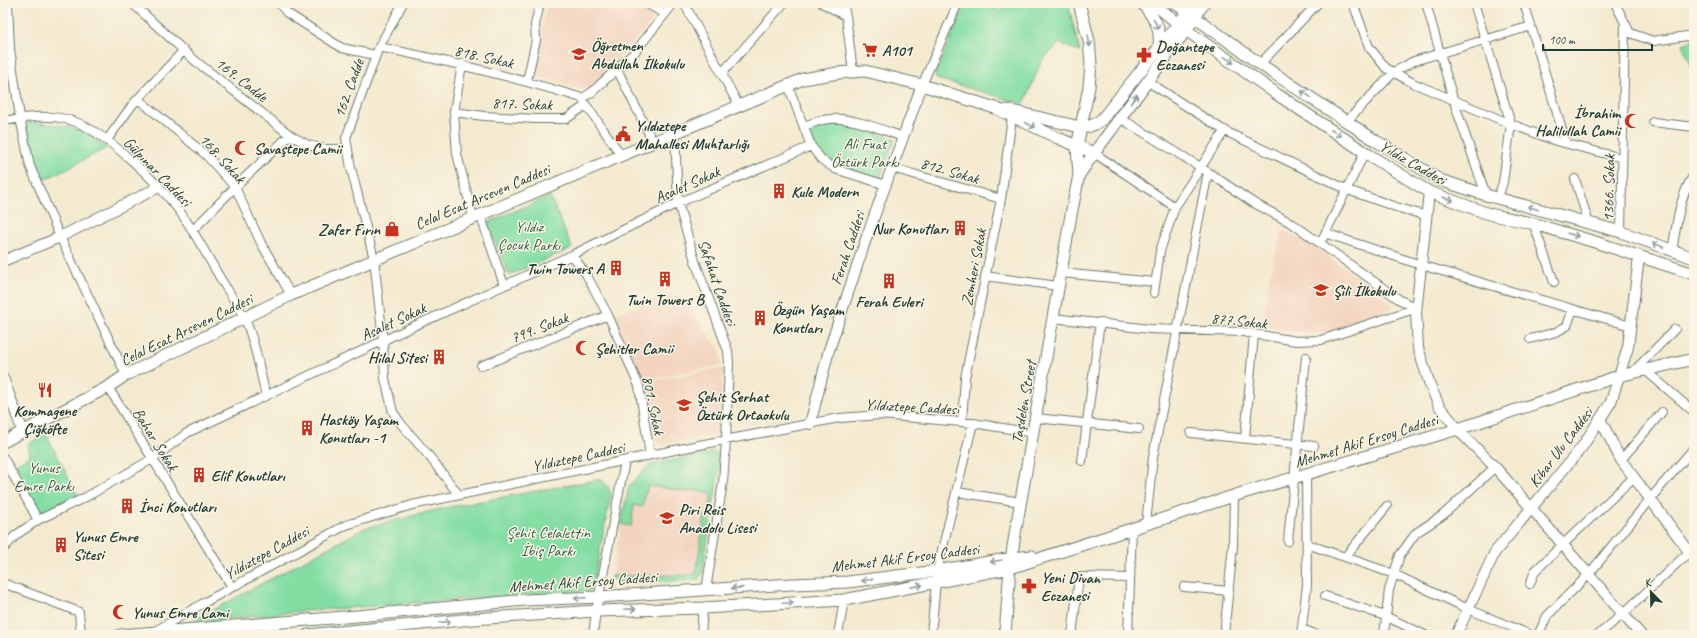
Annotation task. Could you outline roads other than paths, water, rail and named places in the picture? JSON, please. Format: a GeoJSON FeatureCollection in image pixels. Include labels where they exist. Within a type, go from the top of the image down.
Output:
{"type":"FeatureCollection","features":[{"type":"Feature","properties":{"kind":"main road"},"geometry":{"type":"LineString","coordinates":[[1079,3],[1089,41],[1091,64],[1082,127],[1077,146],[1079,175]]}},
{"type":"Feature","properties":{"kind":"main road"},"geometry":{"type":"LineString","coordinates":[[1142,3],[1157,23],[1160,36],[1158,50]]}},
{"type":"Feature","properties":{"kind":"main road","name":"Yıldız Caddesi"},"geometry":{"type":"LineString","coordinates":[[1153,3],[1182,27],[1278,95],[1429,192],[1489,214],[1601,244],[1694,274]]}},
{"type":"Feature","properties":{"kind":"main road","name":"Yıldız Caddesi"},"geometry":{"type":"LineString","coordinates":[[1175,3],[1260,64],[1376,141],[1440,180],[1486,195],[1621,232],[1694,258]]}},
{"type":"Feature","properties":{"kind":"main road"},"geometry":{"type":"LineString","coordinates":[[1079,175],[1096,149],[1147,81],[1190,15],[1194,3]]}},
{"type":"Feature","properties":{"kind":"main road"},"geometry":{"type":"LineString","coordinates":[[1190,15],[1204,3]]}},
{"type":"Feature","properties":{"kind":"main road"},"geometry":{"type":"LineString","coordinates":[[1082,127],[1096,124],[1102,119],[1158,50],[1182,27]]}},
{"type":"Feature","properties":{"kind":"main road","name":"Celal Esat Arseven Caddesi"},"geometry":{"type":"LineString","coordinates":[[3,442],[108,388],[126,375],[291,295],[803,79],[865,71],[922,85],[994,108]]}},
{"type":"Feature","properties":{"kind":"main road"},"geometry":{"type":"LineString","coordinates":[[994,108],[1022,113],[1093,131],[1097,136],[1096,149]]}},
{"type":"Feature","properties":{"kind":"main road"},"geometry":{"type":"LineString","coordinates":[[994,108],[1077,146],[1096,149]]}},
{"type":"Feature","properties":{"kind":"main road","name":"Taşdelen Street"},"geometry":{"type":"LineString","coordinates":[[1004,635],[1011,563],[1058,286],[1079,175]]}},
{"type":"Feature","properties":{"kind":"main road","name":"Mehmet Akif Ersoy Caddesi"},"geometry":{"type":"LineString","coordinates":[[308,635],[391,631],[473,619],[596,610],[703,608],[844,600],[935,583],[1048,555],[1234,496],[1458,429],[1619,376],[1694,358]]}},
{"type":"Feature","properties":{"kind":"main road","name":"Mehmet Akif Ersoy Caddesi"},"geometry":{"type":"LineString","coordinates":[[120,635],[357,616],[525,600],[848,582],[1011,563]]}},
{"type":"Feature","properties":{"kind":"street"},"geometry":{"type":"LineString","coordinates":[[8,3],[10,49],[20,118],[30,166],[60,237],[126,375]]}},
{"type":"Feature","properties":{"kind":"street","name":"169. Cadde"},"geometry":{"type":"LineString","coordinates":[[132,3],[184,50],[290,134],[308,145],[324,149],[348,149]]}},
{"type":"Feature","properties":{"kind":"street"},"geometry":{"type":"LineString","coordinates":[[279,3],[287,13],[342,48],[375,55]]}},
{"type":"Feature","properties":{"kind":"street","name":"162. Cadde"},"geometry":{"type":"LineString","coordinates":[[403,3],[378,47],[348,127],[346,138],[374,259],[383,340],[385,379],[393,412],[402,426],[429,456],[459,495]]}},
{"type":"Feature","properties":{"kind":"street"},"geometry":{"type":"LineString","coordinates":[[527,81],[536,40],[535,25],[540,3]]}},
{"type":"Feature","properties":{"kind":"street"},"geometry":{"type":"LineString","coordinates":[[646,3],[665,14]]}},
{"type":"Feature","properties":{"kind":"street"},"geometry":{"type":"LineString","coordinates":[[621,155],[585,106],[582,98],[591,93],[634,53],[674,3]]}},
{"type":"Feature","properties":{"kind":"street"},"geometry":{"type":"LineString","coordinates":[[684,3],[739,106]]}},
{"type":"Feature","properties":{"kind":"street"},"geometry":{"type":"LineString","coordinates":[[722,73],[784,3]]}},
{"type":"Feature","properties":{"kind":"street"},"geometry":{"type":"LineString","coordinates":[[822,3],[846,16]]}},
{"type":"Feature","properties":{"kind":"street"},"geometry":{"type":"LineString","coordinates":[[843,3],[853,72]]}},
{"type":"Feature","properties":{"kind":"street"},"geometry":{"type":"LineString","coordinates":[[922,85],[958,3]]}},
{"type":"Feature","properties":{"kind":"street"},"geometry":{"type":"LineString","coordinates":[[1260,64],[1318,3]]}},
{"type":"Feature","properties":{"kind":"street"},"geometry":{"type":"LineString","coordinates":[[1352,3],[1369,47],[1386,68],[1415,84],[1453,98],[1511,124],[1566,143],[1622,158]]}},
{"type":"Feature","properties":{"kind":"street"},"geometry":{"type":"LineString","coordinates":[[1426,3],[1453,98],[1486,195]]}},
{"type":"Feature","properties":{"kind":"street"},"geometry":{"type":"LineString","coordinates":[[1474,3],[1511,124],[1503,182],[1498,198]]}},
{"type":"Feature","properties":{"kind":"street"},"geometry":{"type":"LineString","coordinates":[[1524,3],[1566,143]]}},
{"type":"Feature","properties":{"kind":"street","name":"1366. Sokak"},"geometry":{"type":"LineString","coordinates":[[1615,3],[1625,23],[1621,232]]}},
{"type":"Feature","properties":{"kind":"street"},"geometry":{"type":"LineString","coordinates":[[1625,23],[1630,33],[1653,42],[1694,35]]}},
{"type":"Feature","properties":{"kind":"street"},"geometry":{"type":"LineString","coordinates":[[1347,121],[1394,72],[1414,62],[1531,26]]}},
{"type":"Feature","properties":{"kind":"street","name":"818. Sokak"},"geometry":{"type":"LineString","coordinates":[[378,47],[462,64],[527,81],[582,98]]}},
{"type":"Feature","properties":{"kind":"street"},"geometry":{"type":"LineString","coordinates":[[107,140],[138,98],[184,50]]}},
{"type":"Feature","properties":{"kind":"street"},"geometry":{"type":"LineString","coordinates":[[462,64],[454,112],[457,154],[476,216],[504,285]]}},
{"type":"Feature","properties":{"kind":"street"},"geometry":{"type":"LineString","coordinates":[[617,69],[653,142]]}},
{"type":"Feature","properties":{"kind":"street"},"geometry":{"type":"LineString","coordinates":[[1147,81],[1225,130],[1346,189],[1396,208],[1426,216]]}},
{"type":"Feature","properties":{"kind":"street","name":"Ferah Caddesi"},"geometry":{"type":"LineString","coordinates":[[810,424],[828,350],[922,85]]}},
{"type":"Feature","properties":{"kind":"street"},"geometry":{"type":"LineString","coordinates":[[788,86],[811,146],[822,160],[836,169],[886,184]]}},
{"type":"Feature","properties":{"kind":"street","name":"168. Sokak"},"geometry":{"type":"LineString","coordinates":[[138,98],[206,155],[234,187],[261,243],[291,295]]}},
{"type":"Feature","properties":{"kind":"street","name":"817. Sokak"},"geometry":{"type":"LineString","coordinates":[[454,112],[484,116],[566,119],[585,106]]}},
{"type":"Feature","properties":{"kind":"street","name":"Gülpınar Caddesi"},"geometry":{"type":"LineString","coordinates":[[3,121],[41,116],[67,119],[90,128],[124,154],[159,187],[184,218],[244,318],[256,356],[266,396]]}},
{"type":"Feature","properties":{"kind":"street","name":"Zemheri Sokak"},"geometry":{"type":"LineString","coordinates":[[962,422],[965,378],[1001,199],[1012,117]]}},
{"type":"Feature","properties":{"kind":"street"},"geometry":{"type":"LineString","coordinates":[[804,126],[832,118],[859,122],[903,137]]}},
{"type":"Feature","properties":{"kind":"street"},"geometry":{"type":"LineString","coordinates":[[1120,118],[1205,170],[1252,202],[1293,224],[1400,300],[1417,308]]}},
{"type":"Feature","properties":{"kind":"street"},"geometry":{"type":"LineString","coordinates":[[1653,122],[1694,127]]}},
{"type":"Feature","properties":{"kind":"street"},"geometry":{"type":"LineString","coordinates":[[1154,292],[1160,251],[1175,207],[1205,170],[1225,130]]}},
{"type":"Feature","properties":{"kind":"street","name":"Safahat Caddesi"},"geometry":{"type":"LineString","coordinates":[[675,133],[678,203],[695,261],[728,351],[729,363],[726,441],[717,523],[706,590]]}},
{"type":"Feature","properties":{"kind":"street"},"geometry":{"type":"LineString","coordinates":[[192,231],[234,187],[290,134]]}},
{"type":"Feature","properties":{"kind":"street","name":"Asalet Sokak"},"geometry":{"type":"LineString","coordinates":[[3,549],[16,534],[38,520],[86,497],[152,459],[187,433],[383,340],[572,255],[678,203],[811,146]]}},
{"type":"Feature","properties":{"kind":"street"},"geometry":{"type":"LineString","coordinates":[[1096,149],[1175,207]]}},
{"type":"Feature","properties":{"kind":"street"},"geometry":{"type":"LineString","coordinates":[[1320,243],[1365,152]]}},
{"type":"Feature","properties":{"kind":"street","name":"812. Sokak"},"geometry":{"type":"LineString","coordinates":[[892,168],[1001,199]]}},
{"type":"Feature","properties":{"kind":"street"},"geometry":{"type":"LineString","coordinates":[[1146,524],[1153,458],[1178,330],[1205,170]]}},
{"type":"Feature","properties":{"kind":"street"},"geometry":{"type":"LineString","coordinates":[[1672,250],[1680,207],[1687,185],[1694,174]]}},
{"type":"Feature","properties":{"kind":"street"},"geometry":{"type":"LineString","coordinates":[[1575,180],[1589,224]]}},
{"type":"Feature","properties":{"kind":"street"},"geometry":{"type":"LineString","coordinates":[[3,261],[60,237],[159,187]]}},
{"type":"Feature","properties":{"kind":"street"},"geometry":{"type":"LineString","coordinates":[[1429,192],[1417,308],[1418,348],[1430,385],[1439,406],[1458,429],[1495,467],[1564,544],[1641,635]]}},
{"type":"Feature","properties":{"kind":"street"},"geometry":{"type":"LineString","coordinates":[[1534,225],[1554,282]]}},
{"type":"Feature","properties":{"kind":"street"},"geometry":{"type":"LineString","coordinates":[[1325,233],[1421,265],[1631,326]]}},
{"type":"Feature","properties":{"kind":"street","name":"801. Sokak"},"geometry":{"type":"LineString","coordinates":[[572,255],[586,274],[608,315],[639,386],[650,455]]}},
{"type":"Feature","properties":{"kind":"street","name":"Kibar Ulu Caddesi"},"geometry":{"type":"LineString","coordinates":[[1456,635],[1495,552],[1582,447],[1611,402],[1628,347],[1639,257]]}},
{"type":"Feature","properties":{"kind":"street"},"geometry":{"type":"LineString","coordinates":[[1061,273],[1155,282]]}},
{"type":"Feature","properties":{"kind":"street"},"geometry":{"type":"LineString","coordinates":[[985,276],[1058,286]]}},
{"type":"Feature","properties":{"kind":"street","name":"877.Sokak"},"geometry":{"type":"LineString","coordinates":[[1053,318],[1100,322],[1150,329],[1243,332],[1296,341],[1322,340],[1417,308]]}},
{"type":"Feature","properties":{"kind":"street"},"geometry":{"type":"LineString","coordinates":[[1530,339],[1556,332],[1567,326],[1573,309]]}},
{"type":"Feature","properties":{"kind":"street","name":"799. Sokak"},"geometry":{"type":"LineString","coordinates":[[481,366],[608,315]]}},
{"type":"Feature","properties":{"kind":"street"},"geometry":{"type":"LineString","coordinates":[[1082,461],[1100,322]]}},
{"type":"Feature","properties":{"kind":"street"},"geometry":{"type":"LineString","coordinates":[[1633,372],[1675,329]]}},
{"type":"Feature","properties":{"kind":"street"},"geometry":{"type":"LineString","coordinates":[[1245,438],[1254,334]]}},
{"type":"Feature","properties":{"kind":"street"},"geometry":{"type":"LineString","coordinates":[[1288,541],[1306,357]]}},
{"type":"Feature","properties":{"kind":"street"},"geometry":{"type":"LineString","coordinates":[[1645,370],[1694,412]]}},
{"type":"Feature","properties":{"kind":"street"},"geometry":{"type":"LineString","coordinates":[[3,378],[24,432]]}},
{"type":"Feature","properties":{"kind":"street","name":"Bahar Sokak"},"geometry":{"type":"LineString","coordinates":[[108,388],[232,587]]}},
{"type":"Feature","properties":{"kind":"street"},"geometry":{"type":"LineString","coordinates":[[1621,460],[1662,412]]}},
{"type":"Feature","properties":{"kind":"street","name":"Yıldıztepe Caddesi"},"geometry":{"type":"LineString","coordinates":[[155,632],[232,587],[346,524],[412,505],[650,455],[839,418],[881,415],[962,422],[1034,433]]}},
{"type":"Feature","properties":{"kind":"street"},"geometry":{"type":"LineString","coordinates":[[1036,418],[1139,429]]}},
{"type":"Feature","properties":{"kind":"street"},"geometry":{"type":"LineString","coordinates":[[1598,635],[1692,555],[1621,460],[1600,419]]}},
{"type":"Feature","properties":{"kind":"street"},"geometry":{"type":"LineString","coordinates":[[931,635],[937,572],[973,424]]}},
{"type":"Feature","properties":{"kind":"street"},"geometry":{"type":"LineString","coordinates":[[1191,433],[1314,446]]}},
{"type":"Feature","properties":{"kind":"street"},"geometry":{"type":"LineString","coordinates":[[1538,635],[1548,616],[1589,574],[1694,448]]}},
{"type":"Feature","properties":{"kind":"street"},"geometry":{"type":"LineString","coordinates":[[3,457],[38,520]]}},
{"type":"Feature","properties":{"kind":"street"},"geometry":{"type":"LineString","coordinates":[[593,635],[596,610],[625,461]]}},
{"type":"Feature","properties":{"kind":"street"},"geometry":{"type":"LineString","coordinates":[[1384,635],[1389,590],[1400,555],[1416,533],[1444,515],[1495,467]]}},
{"type":"Feature","properties":{"kind":"street"},"geometry":{"type":"LineString","coordinates":[[1306,474],[1307,585],[1302,632],[1317,635]]}},
{"type":"Feature","properties":{"kind":"street"},"geometry":{"type":"LineString","coordinates":[[1530,584],[1535,571],[1634,477]]}},
{"type":"Feature","properties":{"kind":"street"},"geometry":{"type":"LineString","coordinates":[[957,492],[1021,502]]}},
{"type":"Feature","properties":{"kind":"street"},"geometry":{"type":"LineString","coordinates":[[1224,635],[1233,546],[1234,496]]}},
{"type":"Feature","properties":{"kind":"street"},"geometry":{"type":"LineString","coordinates":[[1345,557],[1387,506]]}},
{"type":"Feature","properties":{"kind":"street"},"geometry":{"type":"LineString","coordinates":[[1128,635],[1132,528]]}},
{"type":"Feature","properties":{"kind":"street"},"geometry":{"type":"LineString","coordinates":[[1307,544],[1394,574],[1468,609],[1531,635]]}},
{"type":"Feature","properties":{"kind":"street"},"geometry":{"type":"LineString","coordinates":[[1072,635],[1080,578],[1130,578]]}},
{"type":"Feature","properties":{"kind":"street"},"geometry":{"type":"LineString","coordinates":[[3,583],[79,612],[81,635]]}},
{"type":"Feature","properties":{"kind":"street"},"geometry":{"type":"LineString","coordinates":[[1184,587],[1229,591]]}},
{"type":"Feature","properties":{"kind":"street"},"geometry":{"type":"LineString","coordinates":[[1325,596],[1385,616],[1426,635]]}},
{"type":"Feature","properties":{"kind":"street"},"geometry":{"type":"LineString","coordinates":[[838,635],[844,600]]}},
{"type":"Feature","properties":{"kind":"street"},"geometry":{"type":"LineString","coordinates":[[701,635],[703,608]]}},
{"type":"Feature","properties":{"kind":"place","name":"A101"},"geometry":{"type":"Point","coordinates":[870,50]}},
{"type":"Feature","properties":{"kind":"place","name":"Öğretmen Abdullah İlkokulu"},"geometry":{"type":"Point","coordinates":[579,54]}},
{"type":"Feature","properties":{"kind":"place","name":"Doğantepe Eczanesi"},"geometry":{"type":"Point","coordinates":[1144,55]}},
{"type":"Feature","properties":{"kind":"place","name":"İbrahim Halilullah Camii"},"geometry":{"type":"Point","coordinates":[1632,121]}},
{"type":"Feature","properties":{"kind":"place","name":"Yıldıztepe Mahallesi Muhtarlığı"},"geometry":{"type":"Point","coordinates":[623,134]}},
{"type":"Feature","properties":{"kind":"place","name":"Savaştepe Camii"},"geometry":{"type":"Point","coordinates":[242,148]}},
{"type":"Feature","properties":{"kind":"place","name":"Kule Modern"},"geometry":{"type":"Point","coordinates":[779,191]}},
{"type":"Feature","properties":{"kind":"place","name":"Nur Konutları"},"geometry":{"type":"Point","coordinates":[960,228]}},
{"type":"Feature","properties":{"kind":"place","name":"Zafer Fırın"},"geometry":{"type":"Point","coordinates":[392,229]}},
{"type":"Feature","properties":{"kind":"place","name":"Twin Towers A"},"geometry":{"type":"Point","coordinates":[616,268]}},
{"type":"Feature","properties":{"kind":"place","name":"Twin Towers B"},"geometry":{"type":"Point","coordinates":[665,279]}},
{"type":"Feature","properties":{"kind":"place","name":"Ferah Evleri"},"geometry":{"type":"Point","coordinates":[889,281]}},
{"type":"Feature","properties":{"kind":"place","name":"Şili İlkokulu"},"geometry":{"type":"Point","coordinates":[1321,290]}},
{"type":"Feature","properties":{"kind":"place","name":"Özgün Yaşam Konutları"},"geometry":{"type":"Point","coordinates":[760,318]}},
{"type":"Feature","properties":{"kind":"place","name":"Şehitler Camii"},"geometry":{"type":"Point","coordinates":[583,348]}},
{"type":"Feature","properties":{"kind":"place","name":"Hilal Sitesi"},"geometry":{"type":"Point","coordinates":[439,357]}},
{"type":"Feature","properties":{"kind":"place","name":"Kommagene Çiğköfte"},"geometry":{"type":"Point","coordinates":[45,390]}},
{"type":"Feature","properties":{"kind":"place","name":"Şehit Serhat Öztürk Ortaokulu"},"geometry":{"type":"Point","coordinates":[684,405]}},
{"type":"Feature","properties":{"kind":"place","name":"Hasköy Yaşam Konutları -1"},"geometry":{"type":"Point","coordinates":[307,428]}},
{"type":"Feature","properties":{"kind":"place","name":"Elif Konutları"},"geometry":{"type":"Point","coordinates":[199,475]}},
{"type":"Feature","properties":{"kind":"place","name":"İnci Konutları"},"geometry":{"type":"Point","coordinates":[127,506]}},
{"type":"Feature","properties":{"kind":"place","name":"Piri Reis Anadolu Lisesi"},"geometry":{"type":"Point","coordinates":[667,518]}},
{"type":"Feature","properties":{"kind":"place","name":"Yunus Emre Sitesi"},"geometry":{"type":"Point","coordinates":[61,545]}},
{"type":"Feature","properties":{"kind":"place","name":"Yeni Divan Eczanesi"},"geometry":{"type":"Point","coordinates":[1029,586]}},
{"type":"Feature","properties":{"kind":"place","name":"Yunus Emre Cami"},"geometry":{"type":"Point","coordinates":[120,612]}},
{"type":"Feature","properties":{"kind":"park label","name":"Ali Fuat Öztürk Parkı"},"geometry":{"type":"Point","coordinates":[865,152]}},
{"type":"Feature","properties":{"kind":"park label","name":"Yıldız Çocuk Parkı"},"geometry":{"type":"Point","coordinates":[529,235]}},
{"type":"Feature","properties":{"kind":"park label","name":"Yunus Emre Parkı"},"geometry":{"type":"Point","coordinates":[44,476]}},
{"type":"Feature","properties":{"kind":"park label","name":"Şehit Celalettin İbiş Parkı"},"geometry":{"type":"Point","coordinates":[548,541]}}]}
